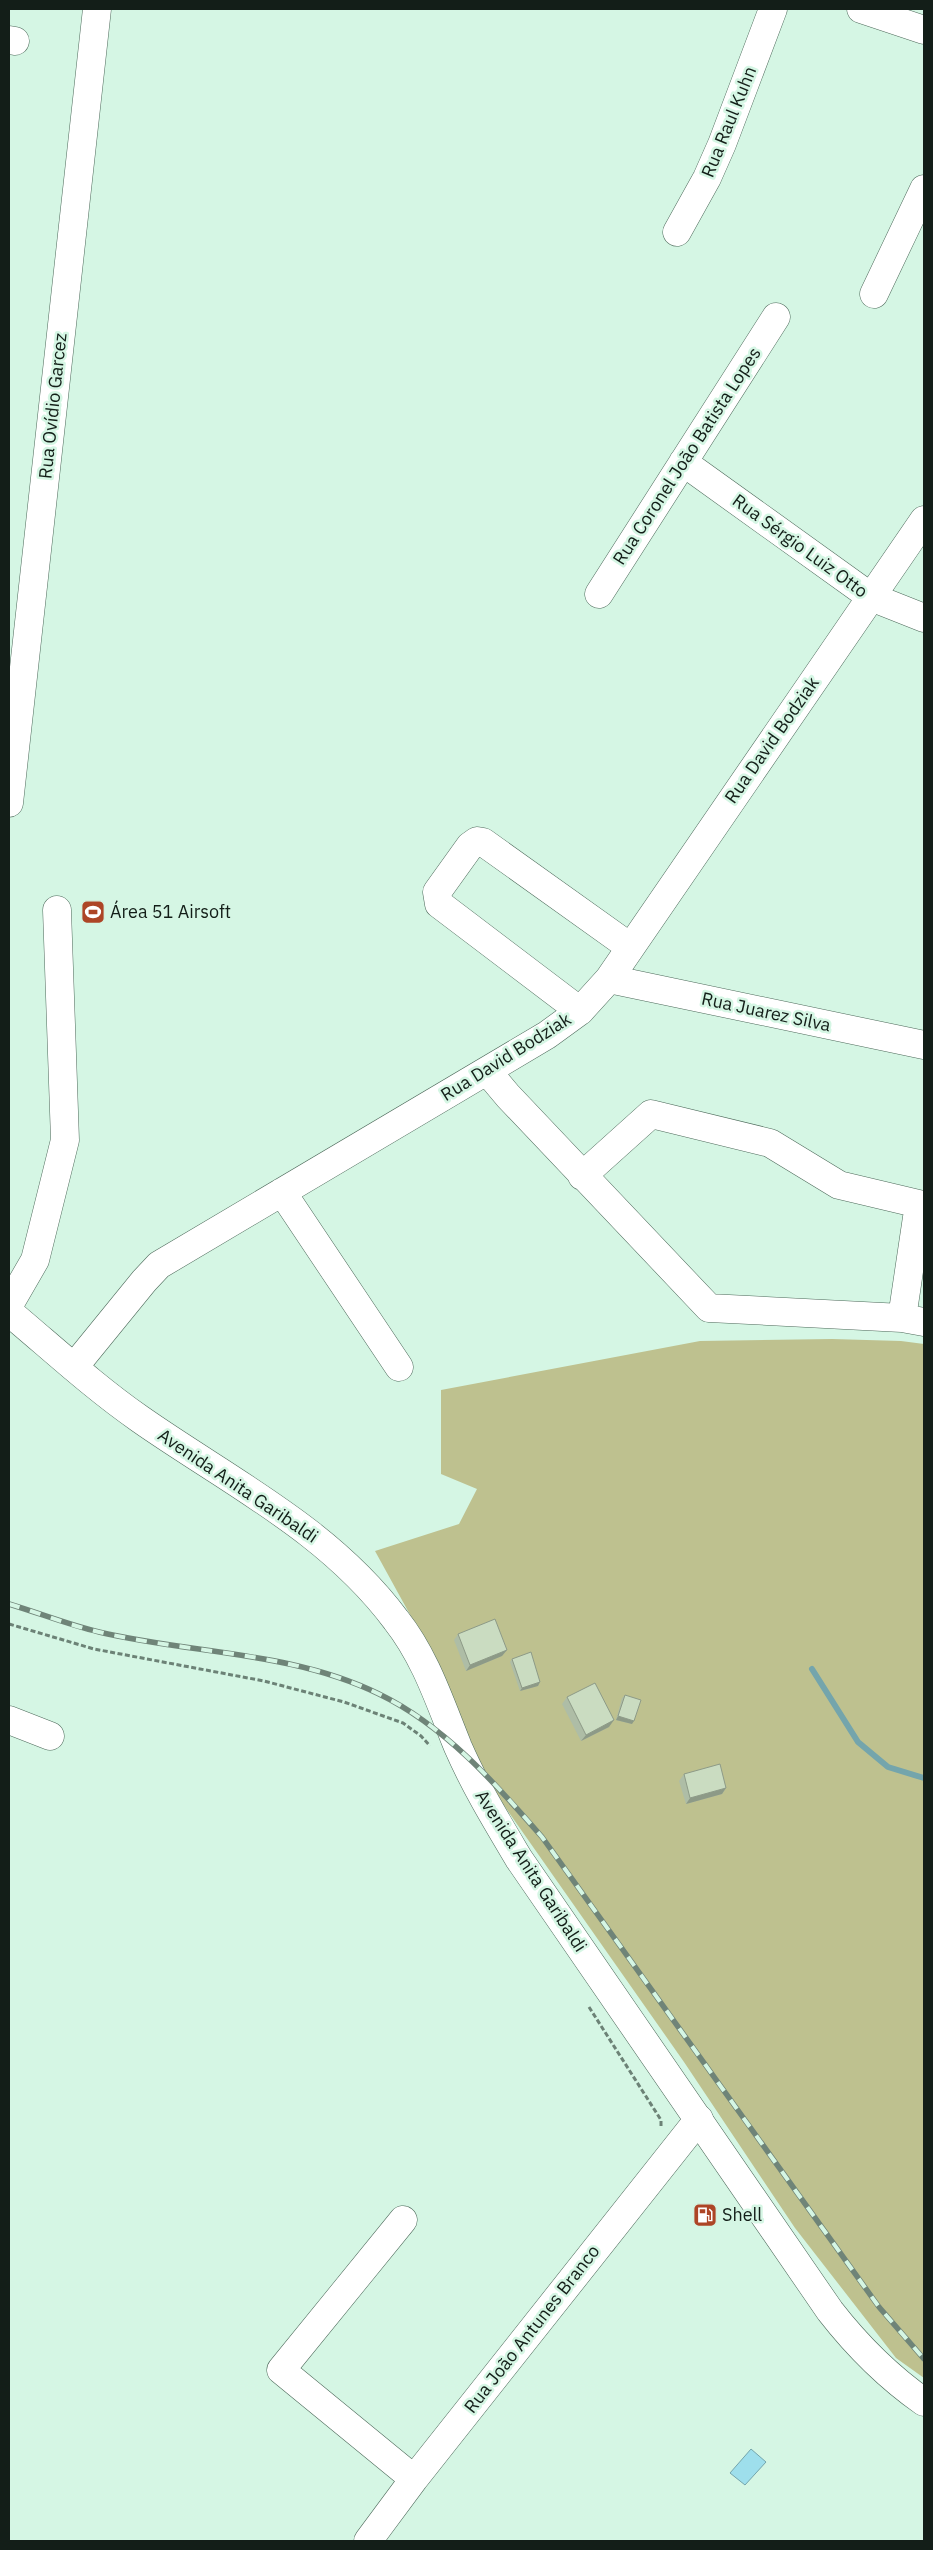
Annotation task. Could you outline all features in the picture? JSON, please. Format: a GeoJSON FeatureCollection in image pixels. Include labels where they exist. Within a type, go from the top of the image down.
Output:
{"type":"FeatureCollection","features":[{"type":"Feature","properties":{"kind":"street","name":"Rua Ovídio Garcez"},"geometry":{"type":"LineString","coordinates":[[9,803],[97,9]]}},
{"type":"Feature","properties":{"kind":"street","name":"Rua Raul Kuhn"},"geometry":{"type":"LineString","coordinates":[[677,232],[707,178],[722,144],[773,9]]}},
{"type":"Feature","properties":{"kind":"street"},"geometry":{"type":"LineString","coordinates":[[860,9],[924,30]]}},
{"type":"Feature","properties":{"kind":"street"},"geometry":{"type":"LineString","coordinates":[[874,294],[924,188]]}},
{"type":"Feature","properties":{"kind":"street","name":"Rua Coronel João Batista Lopes"},"geometry":{"type":"LineString","coordinates":[[599,594],[776,317]]}},
{"type":"Feature","properties":{"kind":"street","name":"Rua Sérgio Luiz Otto"},"geometry":{"type":"LineString","coordinates":[[683,462],[871,597],[924,618]]}},
{"type":"Feature","properties":{"kind":"street","name":"Rua David Bodziak"},"geometry":{"type":"LineString","coordinates":[[74,1367],[144,1281],[160,1265],[564,1025],[580,1011],[609,979],[924,520]]}},
{"type":"Feature","properties":{"kind":"street"},"geometry":{"type":"LineString","coordinates":[[580,1011],[439,904],[438,892],[470,846],[477,841],[483,842],[630,947]]}},
{"type":"Feature","properties":{"kind":"street"},"geometry":{"type":"LineString","coordinates":[[9,1305],[34,1260],[65,1140],[56,910]]}},
{"type":"Feature","properties":{"kind":"street","name":"Rua Juarez Silva"},"geometry":{"type":"LineString","coordinates":[[609,979],[924,1045]]}},
{"type":"Feature","properties":{"kind":"street"},"geometry":{"type":"LineString","coordinates":[[487,1071],[582,1176],[709,1308],[913,1320],[919,1204],[838,1185],[770,1143],[651,1114],[582,1176]]}},
{"type":"Feature","properties":{"kind":"street"},"geometry":{"type":"LineString","coordinates":[[282,1192],[399,1366]]}},
{"type":"Feature","properties":{"kind":"street","name":"Avenida Anita Garibaldi"},"geometry":{"type":"LineString","coordinates":[[9,1312],[141,1420],[285,1514],[348,1566],[396,1618],[426,1666],[476,1785],[501,1830],[830,2312],[858,2347],[882,2371],[924,2402]]}},
{"type":"Feature","properties":{"kind":"street"},"geometry":{"type":"LineString","coordinates":[[9,1720],[50,1736]]}},
{"type":"Feature","properties":{"kind":"street","name":"Rua João Antunes Branco"},"geometry":{"type":"LineString","coordinates":[[368,2541],[414,2479],[699,2119]]}},
{"type":"Feature","properties":{"kind":"street"},"geometry":{"type":"LineString","coordinates":[[403,2220],[280,2370],[414,2479]]}},
{"type":"Feature","properties":{"kind":"path"},"geometry":{"type":"LineString","coordinates":[[9,1624],[94,1649],[264,1681],[344,1702],[403,1723],[421,1736],[432,1749]]}},
{"type":"Feature","properties":{"kind":"path"},"geometry":{"type":"LineString","coordinates":[[586,2002],[661,2120],[661,2129]]}},
{"type":"Feature","properties":{"kind":"green space"},"geometry":{"type":"Polygon","coordinates":[[[832,1339],[901,1341],[924,1344],[924,2378],[896,2358],[795,2228],[684,2062],[503,1804],[477,1757],[419,1631],[375,1551],[459,1524],[477,1489],[441,1474],[441,1390],[700,1341],[832,1339]]]}},
{"type":"Feature","properties":{"kind":"water"},"geometry":{"type":"Polygon","coordinates":[[[751,2449],[766,2462],[745,2485],[730,2473],[751,2449]]]}},
{"type":"Feature","properties":{"kind":"building"},"geometry":{"type":"Polygon","coordinates":[[[495,1619],[507,1650],[470,1665],[458,1634],[495,1619]]]}},
{"type":"Feature","properties":{"kind":"building"},"geometry":{"type":"Polygon","coordinates":[[[531,1652],[540,1682],[522,1688],[512,1659],[531,1652]]]}},
{"type":"Feature","properties":{"kind":"building"},"geometry":{"type":"Polygon","coordinates":[[[595,1683],[614,1720],[586,1735],[567,1697],[595,1683]]]}},
{"type":"Feature","properties":{"kind":"building"},"geometry":{"type":"Polygon","coordinates":[[[625,1695],[641,1700],[634,1721],[618,1716],[625,1695]]]}},
{"type":"Feature","properties":{"kind":"building"},"geometry":{"type":"Polygon","coordinates":[[[720,1764],[726,1788],[690,1798],[684,1774],[720,1764]]]}},
{"type":"Feature","properties":{"kind":"waterway"},"geometry":{"type":"LineString","coordinates":[[812,1669],[858,1742],[888,1767],[924,1778]]}},
{"type":"Feature","properties":{"kind":"railway"},"geometry":{"type":"LineString","coordinates":[[9,1604],[99,1632],[276,1661],[311,1669],[346,1680],[379,1694],[426,1722],[447,1739],[487,1776],[542,1837],[879,2307],[924,2359]]}},
{"type":"Feature","properties":{"kind":"place","name":"Área 51 Airsoft"},"geometry":{"type":"Point","coordinates":[93,912]}},
{"type":"Feature","properties":{"kind":"place","name":"Shell"},"geometry":{"type":"Point","coordinates":[705,2215]}}]}
